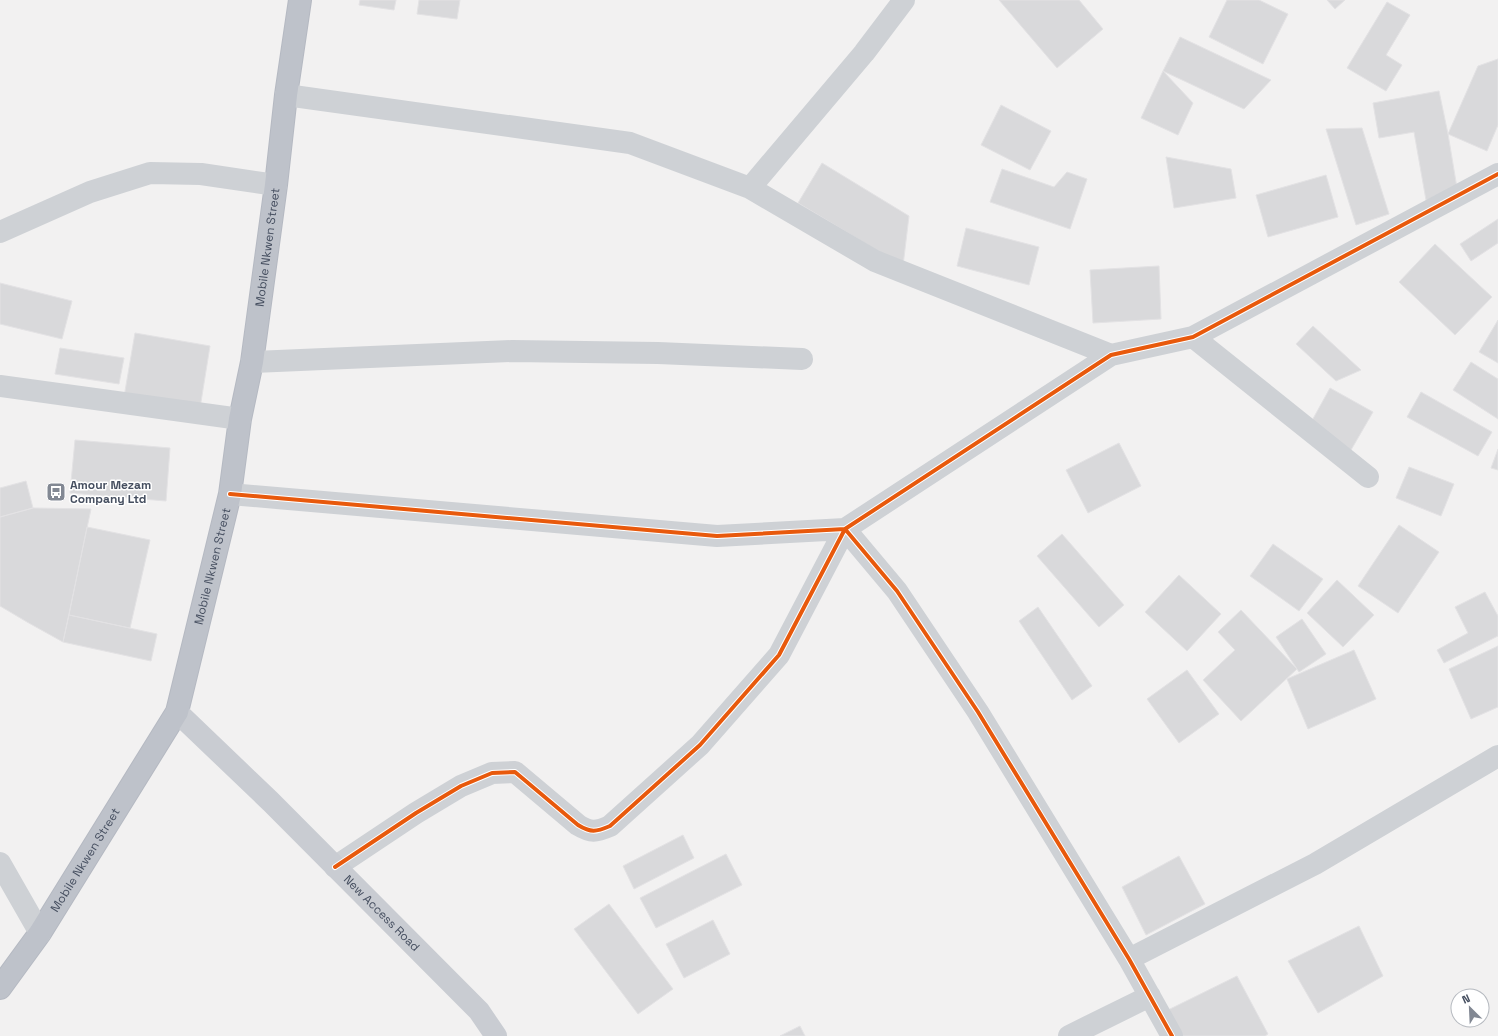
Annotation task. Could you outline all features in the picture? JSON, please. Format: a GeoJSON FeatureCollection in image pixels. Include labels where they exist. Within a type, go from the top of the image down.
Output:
{"type":"FeatureCollection","features":[{"type":"Feature","properties":{"kind":"highway","name":"Mobile Nkwen Street"},"geometry":{"type":"LineString","coordinates":[[0,988],[40,933],[176,712],[230,494],[240,419],[252,362],[276,185],[286,95],[300,0]]}},
{"type":"Feature","properties":{"kind":"main road","name":"New Access Road"},"geometry":{"type":"LineString","coordinates":[[176,712],[270,802],[479,1011],[496,1036]]}},
{"type":"Feature","properties":{"kind":"street"},"geometry":{"type":"LineString","coordinates":[[750,188],[864,52],[904,0]]}},
{"type":"Feature","properties":{"kind":"street"},"geometry":{"type":"LineString","coordinates":[[286,95],[630,143],[750,188],[875,261],[1111,355]]}},
{"type":"Feature","properties":{"kind":"street"},"geometry":{"type":"LineString","coordinates":[[0,232],[90,192],[150,173],[201,174],[276,185]]}},
{"type":"Feature","properties":{"kind":"street"},"geometry":{"type":"LineString","coordinates":[[335,867],[416,813],[461,786],[492,773],[515,772],[578,825],[587,830],[598,831],[610,826],[700,745],[779,655],[845,529],[1111,355],[1194,337],[1498,174]]}},
{"type":"Feature","properties":{"kind":"street"},"geometry":{"type":"LineString","coordinates":[[1194,337],[1368,477]]}},
{"type":"Feature","properties":{"kind":"street"},"geometry":{"type":"LineString","coordinates":[[252,362],[512,351],[658,353],[802,359]]}},
{"type":"Feature","properties":{"kind":"street"},"geometry":{"type":"LineString","coordinates":[[0,386],[240,419]]}},
{"type":"Feature","properties":{"kind":"street"},"geometry":{"type":"LineString","coordinates":[[230,494],[717,536],[845,529]]}},
{"type":"Feature","properties":{"kind":"street"},"geometry":{"type":"LineString","coordinates":[[845,529],[897,591],[974,706],[1129,959],[1172,1036]]}},
{"type":"Feature","properties":{"kind":"street"},"geometry":{"type":"LineString","coordinates":[[1129,959],[1315,864],[1498,756]]}},
{"type":"Feature","properties":{"kind":"street"},"geometry":{"type":"LineString","coordinates":[[0,863],[40,933]]}},
{"type":"Feature","properties":{"kind":"street"},"geometry":{"type":"LineString","coordinates":[[1069,1036],[1150,996]]}},
{"type":"Feature","properties":{"kind":"building"},"geometry":{"type":"Polygon","coordinates":[[[360,0],[396,0],[394,10],[359,5],[360,0]]]}},
{"type":"Feature","properties":{"kind":"building"},"geometry":{"type":"Polygon","coordinates":[[[419,0],[460,0],[457,19],[417,14],[419,0]]]}},
{"type":"Feature","properties":{"kind":"building"},"geometry":{"type":"Polygon","coordinates":[[[999,0],[1079,0],[1103,29],[1057,68],[999,0]]]}},
{"type":"Feature","properties":{"kind":"building"},"geometry":{"type":"Polygon","coordinates":[[[1227,0],[1259,0],[1288,14],[1263,64],[1209,37],[1227,0]]]}},
{"type":"Feature","properties":{"kind":"building"},"geometry":{"type":"Polygon","coordinates":[[[1327,0],[1345,0],[1335,9],[1327,0]]]}},
{"type":"Feature","properties":{"kind":"building"},"geometry":{"type":"Polygon","coordinates":[[[1387,2],[1410,15],[1386,55],[1402,65],[1386,91],[1347,68],[1387,2]]]}},
{"type":"Feature","properties":{"kind":"building"},"geometry":{"type":"Polygon","coordinates":[[[1180,37],[1271,80],[1244,109],[1163,71],[1180,37]]]}},
{"type":"Feature","properties":{"kind":"building"},"geometry":{"type":"Polygon","coordinates":[[[1498,59],[1498,125],[1487,151],[1448,134],[1478,66],[1498,59]]]}},
{"type":"Feature","properties":{"kind":"building"},"geometry":{"type":"Polygon","coordinates":[[[1163,71],[1193,103],[1178,135],[1141,118],[1163,71]]]}},
{"type":"Feature","properties":{"kind":"building"},"geometry":{"type":"Polygon","coordinates":[[[1439,91],[1458,194],[1426,200],[1414,132],[1379,138],[1373,103],[1439,91]]]}},
{"type":"Feature","properties":{"kind":"building"},"geometry":{"type":"Polygon","coordinates":[[[1001,105],[1051,131],[1030,170],[981,145],[1001,105]]]}},
{"type":"Feature","properties":{"kind":"building"},"geometry":{"type":"Polygon","coordinates":[[[1362,128],[1389,214],[1356,225],[1326,129],[1362,128]]]}},
{"type":"Feature","properties":{"kind":"building"},"geometry":{"type":"Polygon","coordinates":[[[1166,157],[1231,169],[1236,198],[1174,208],[1166,157]]]}},
{"type":"Feature","properties":{"kind":"building"},"geometry":{"type":"Polygon","coordinates":[[[822,163],[909,216],[903,266],[798,203],[822,163]]]}},
{"type":"Feature","properties":{"kind":"building"},"geometry":{"type":"Polygon","coordinates":[[[1002,169],[1054,187],[1067,172],[1087,179],[1070,229],[990,202],[1002,169]]]}},
{"type":"Feature","properties":{"kind":"building"},"geometry":{"type":"Polygon","coordinates":[[[1326,175],[1338,217],[1268,237],[1256,195],[1326,175]]]}},
{"type":"Feature","properties":{"kind":"building"},"geometry":{"type":"Polygon","coordinates":[[[1498,219],[1498,243],[1471,261],[1460,244],[1498,219]]]}},
{"type":"Feature","properties":{"kind":"building"},"geometry":{"type":"Polygon","coordinates":[[[966,228],[1039,247],[1029,285],[957,266],[966,228]]]}},
{"type":"Feature","properties":{"kind":"building"},"geometry":{"type":"Polygon","coordinates":[[[1435,244],[1492,297],[1455,335],[1399,282],[1435,244]]]}},
{"type":"Feature","properties":{"kind":"building"},"geometry":{"type":"Polygon","coordinates":[[[1159,266],[1161,319],[1093,323],[1090,270],[1159,266]]]}},
{"type":"Feature","properties":{"kind":"building"},"geometry":{"type":"Polygon","coordinates":[[[0,283],[72,301],[62,339],[0,324],[0,283]]]}},
{"type":"Feature","properties":{"kind":"building"},"geometry":{"type":"Polygon","coordinates":[[[1498,320],[1498,363],[1479,352],[1498,320]]]}},
{"type":"Feature","properties":{"kind":"building"},"geometry":{"type":"Polygon","coordinates":[[[1313,326],[1361,370],[1336,381],[1296,344],[1313,326]]]}},
{"type":"Feature","properties":{"kind":"building"},"geometry":{"type":"Polygon","coordinates":[[[135,333],[210,346],[200,408],[124,397],[135,333]]]}},
{"type":"Feature","properties":{"kind":"building"},"geometry":{"type":"Polygon","coordinates":[[[60,348],[124,358],[119,384],[55,374],[60,348]]]}},
{"type":"Feature","properties":{"kind":"building"},"geometry":{"type":"Polygon","coordinates":[[[1471,362],[1498,379],[1498,419],[1453,390],[1471,362]]]}},
{"type":"Feature","properties":{"kind":"building"},"geometry":{"type":"Polygon","coordinates":[[[1330,388],[1373,412],[1351,450],[1309,426],[1330,388]]]}},
{"type":"Feature","properties":{"kind":"building"},"geometry":{"type":"Polygon","coordinates":[[[1421,392],[1492,432],[1478,456],[1407,417],[1421,392]]]}},
{"type":"Feature","properties":{"kind":"building"},"geometry":{"type":"Polygon","coordinates":[[[75,440],[170,448],[166,501],[70,493],[75,440]]]}},
{"type":"Feature","properties":{"kind":"building"},"geometry":{"type":"Polygon","coordinates":[[[1119,443],[1141,486],[1088,513],[1066,470],[1119,443]]]}},
{"type":"Feature","properties":{"kind":"building"},"geometry":{"type":"Polygon","coordinates":[[[1498,449],[1498,470],[1491,468],[1498,449]]]}},
{"type":"Feature","properties":{"kind":"building"},"geometry":{"type":"Polygon","coordinates":[[[1409,467],[1454,484],[1441,516],[1396,498],[1409,467]]]}},
{"type":"Feature","properties":{"kind":"building"},"geometry":{"type":"Polygon","coordinates":[[[26,481],[33,508],[0,517],[0,488],[26,481]]]}},
{"type":"Feature","properties":{"kind":"building"},"geometry":{"type":"Polygon","coordinates":[[[33,508],[91,509],[63,642],[0,606],[0,517],[33,508]]]}},
{"type":"Feature","properties":{"kind":"building"},"geometry":{"type":"Polygon","coordinates":[[[1399,525],[1439,552],[1398,613],[1358,586],[1399,525]]]}},
{"type":"Feature","properties":{"kind":"building"},"geometry":{"type":"Polygon","coordinates":[[[87,527],[150,540],[130,628],[69,615],[87,527]]]}},
{"type":"Feature","properties":{"kind":"building"},"geometry":{"type":"Polygon","coordinates":[[[1062,534],[1124,605],[1099,627],[1037,556],[1062,534]]]}},
{"type":"Feature","properties":{"kind":"building"},"geometry":{"type":"Polygon","coordinates":[[[1273,544],[1323,579],[1299,611],[1250,576],[1273,544]]]}},
{"type":"Feature","properties":{"kind":"building"},"geometry":{"type":"Polygon","coordinates":[[[1179,575],[1221,614],[1187,651],[1145,612],[1179,575]]]}},
{"type":"Feature","properties":{"kind":"building"},"geometry":{"type":"Polygon","coordinates":[[[1337,580],[1374,615],[1343,647],[1307,613],[1337,580]]]}},
{"type":"Feature","properties":{"kind":"building"},"geometry":{"type":"Polygon","coordinates":[[[1485,592],[1498,616],[1498,636],[1444,663],[1437,650],[1468,633],[1455,607],[1485,592]]]}},
{"type":"Feature","properties":{"kind":"building"},"geometry":{"type":"Polygon","coordinates":[[[1038,607],[1092,686],[1072,700],[1019,621],[1038,607]]]}},
{"type":"Feature","properties":{"kind":"building"},"geometry":{"type":"Polygon","coordinates":[[[1241,610],[1297,669],[1241,721],[1203,680],[1235,650],[1218,632],[1241,610]]]}},
{"type":"Feature","properties":{"kind":"building"},"geometry":{"type":"Polygon","coordinates":[[[69,615],[157,634],[151,661],[63,642],[69,615]]]}},
{"type":"Feature","properties":{"kind":"building"},"geometry":{"type":"Polygon","coordinates":[[[1302,619],[1326,654],[1299,672],[1276,637],[1302,619]]]}},
{"type":"Feature","properties":{"kind":"building"},"geometry":{"type":"Polygon","coordinates":[[[1498,646],[1498,707],[1471,719],[1449,669],[1498,646]]]}},
{"type":"Feature","properties":{"kind":"building"},"geometry":{"type":"Polygon","coordinates":[[[1354,650],[1376,699],[1308,729],[1287,679],[1354,650]]]}},
{"type":"Feature","properties":{"kind":"building"},"geometry":{"type":"Polygon","coordinates":[[[1187,670],[1219,714],[1179,743],[1147,699],[1187,670]]]}},
{"type":"Feature","properties":{"kind":"building"},"geometry":{"type":"Polygon","coordinates":[[[683,835],[694,858],[634,889],[623,866],[683,835]]]}},
{"type":"Feature","properties":{"kind":"building"},"geometry":{"type":"Polygon","coordinates":[[[726,854],[742,885],[656,928],[640,898],[726,854]]]}},
{"type":"Feature","properties":{"kind":"building"},"geometry":{"type":"Polygon","coordinates":[[[1179,856],[1205,904],[1146,935],[1122,887],[1179,856]]]}},
{"type":"Feature","properties":{"kind":"building"},"geometry":{"type":"Polygon","coordinates":[[[609,904],[673,989],[638,1014],[574,929],[609,904]]]}},
{"type":"Feature","properties":{"kind":"building"},"geometry":{"type":"Polygon","coordinates":[[[713,920],[730,954],[684,978],[666,944],[713,920]]]}},
{"type":"Feature","properties":{"kind":"building"},"geometry":{"type":"Polygon","coordinates":[[[1359,926],[1383,976],[1318,1013],[1288,961],[1359,926]]]}},
{"type":"Feature","properties":{"kind":"building"},"geometry":{"type":"Polygon","coordinates":[[[1237,976],[1268,1034],[1265,1036],[1179,1036],[1166,1011],[1237,976]]]}},
{"type":"Feature","properties":{"kind":"building"},"geometry":{"type":"Polygon","coordinates":[[[800,1026],[805,1036],[780,1036],[800,1026]]]}},
{"type":"Feature","properties":{"kind":"cycle path"},"geometry":{"type":"LineString","coordinates":[[335,867],[416,813],[461,786],[492,773],[515,772],[578,825],[594,831],[610,826],[700,745],[779,655],[845,529],[1111,355],[1193,337],[1498,174]]}},
{"type":"Feature","properties":{"kind":"cycle path"},"geometry":{"type":"LineString","coordinates":[[230,494],[717,536],[845,529],[897,591],[978,712],[1129,959],[1172,1036]]}},
{"type":"Feature","properties":{"kind":"place","name":"Amour Mezam Company Ltd"},"geometry":{"type":"Point","coordinates":[56,492]}}]}
